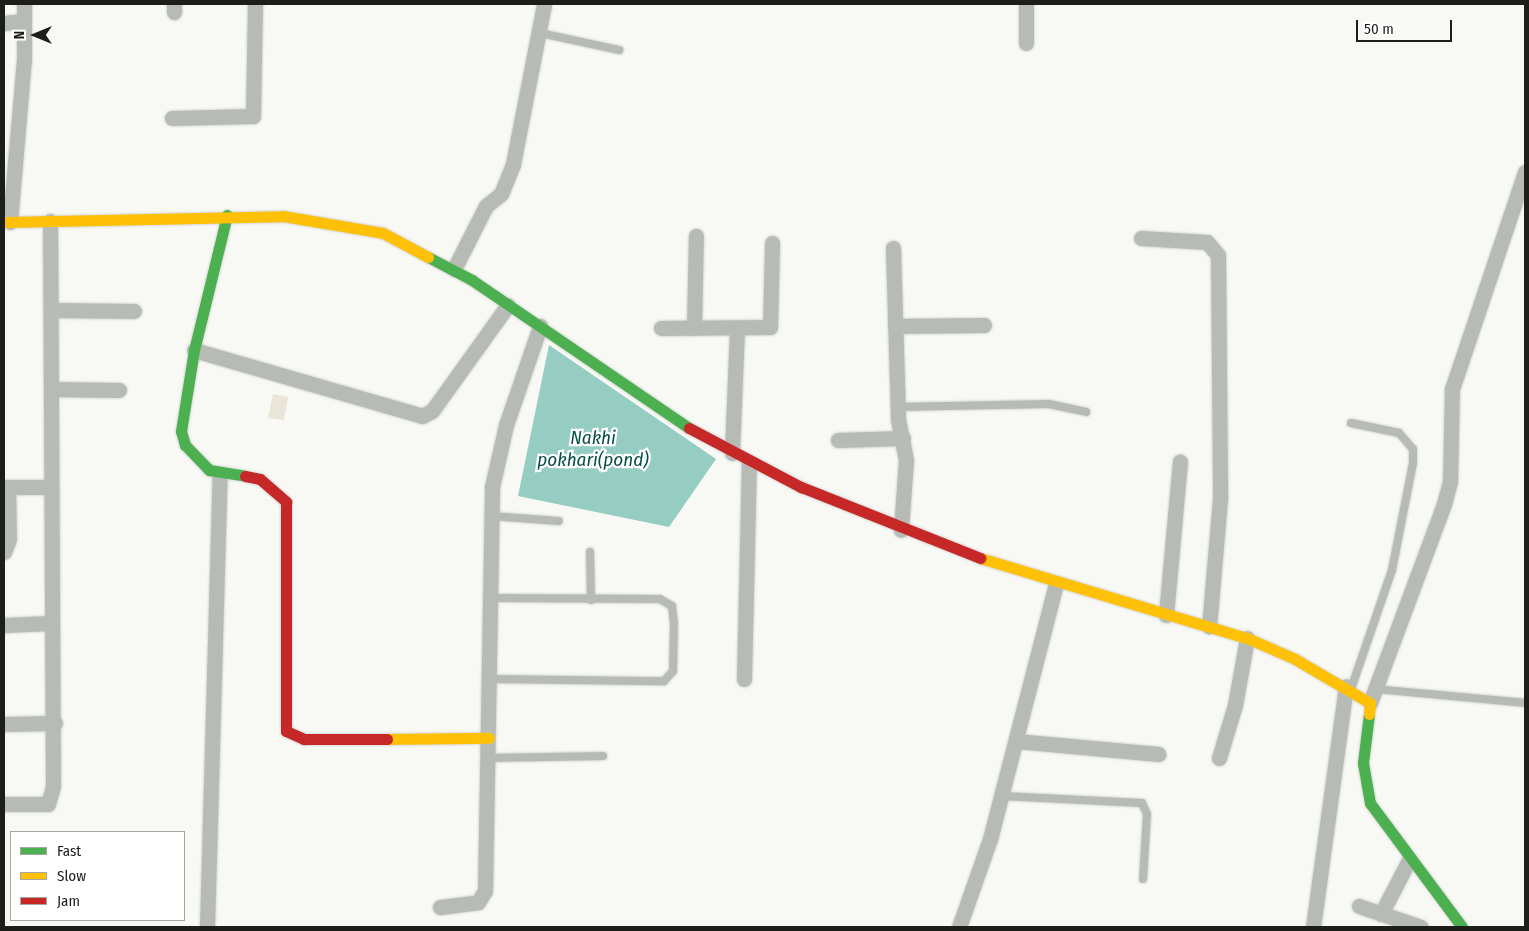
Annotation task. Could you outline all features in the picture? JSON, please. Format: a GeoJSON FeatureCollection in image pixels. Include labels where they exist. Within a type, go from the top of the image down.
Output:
{"type":"FeatureCollection","features":[{"type":"Feature","properties":{"kind":"street"},"geometry":{"type":"LineString","coordinates":[[24,4],[7,222],[227,215],[283,216],[383,233],[454,269],[540,326],[662,413],[749,462],[900,530],[1056,583],[1247,638],[1360,692]]}},
{"type":"Feature","properties":{"kind":"street"},"geometry":{"type":"LineString","coordinates":[[172,118],[253,116],[255,4]]}},
{"type":"Feature","properties":{"kind":"street"},"geometry":{"type":"LineString","coordinates":[[454,269],[486,206],[501,194],[513,164],[540,33],[544,4]]}},
{"type":"Feature","properties":{"kind":"street"},"geometry":{"type":"LineString","coordinates":[[1026,4],[1026,43]]}},
{"type":"Feature","properties":{"kind":"street"},"geometry":{"type":"LineString","coordinates":[[4,23],[23,21]]}},
{"type":"Feature","properties":{"kind":"street"},"geometry":{"type":"LineString","coordinates":[[1313,927],[1360,692],[1444,504],[1450,482],[1452,389],[1525,172]]}},
{"type":"Feature","properties":{"kind":"street"},"geometry":{"type":"LineString","coordinates":[[227,215],[194,350],[181,431],[196,458],[220,475],[244,474],[260,479],[286,502],[283,712],[290,736],[489,738]]}},
{"type":"Feature","properties":{"kind":"street"},"geometry":{"type":"LineString","coordinates":[[4,804],[48,804],[55,722],[51,623],[52,310],[50,221]]}},
{"type":"Feature","properties":{"kind":"street"},"geometry":{"type":"LineString","coordinates":[[694,328],[696,236]]}},
{"type":"Feature","properties":{"kind":"street"},"geometry":{"type":"LineString","coordinates":[[1142,238],[1207,242],[1218,255],[1220,499],[1209,627]]}},
{"type":"Feature","properties":{"kind":"street"},"geometry":{"type":"LineString","coordinates":[[661,328],[763,329],[772,322],[772,243]]}},
{"type":"Feature","properties":{"kind":"street"},"geometry":{"type":"LineString","coordinates":[[893,248],[897,407],[906,460],[900,530]]}},
{"type":"Feature","properties":{"kind":"street"},"geometry":{"type":"LineString","coordinates":[[194,350],[422,416],[432,411],[508,305]]}},
{"type":"Feature","properties":{"kind":"street"},"geometry":{"type":"LineString","coordinates":[[52,310],[134,311]]}},
{"type":"Feature","properties":{"kind":"street"},"geometry":{"type":"LineString","coordinates":[[895,326],[984,325]]}},
{"type":"Feature","properties":{"kind":"street"},"geometry":{"type":"LineString","coordinates":[[440,907],[478,902],[485,891],[489,758],[491,516],[496,461],[540,326]]}},
{"type":"Feature","properties":{"kind":"street"},"geometry":{"type":"LineString","coordinates":[[732,453],[737,329]]}},
{"type":"Feature","properties":{"kind":"street"},"geometry":{"type":"LineString","coordinates":[[51,390],[119,390]]}},
{"type":"Feature","properties":{"kind":"street"},"geometry":{"type":"LineString","coordinates":[[838,440],[903,438]]}},
{"type":"Feature","properties":{"kind":"street"},"geometry":{"type":"LineString","coordinates":[[744,679],[749,462]]}},
{"type":"Feature","properties":{"kind":"street"},"geometry":{"type":"LineString","coordinates":[[1166,615],[1180,462]]}},
{"type":"Feature","properties":{"kind":"street"},"geometry":{"type":"LineString","coordinates":[[207,927],[220,475]]}},
{"type":"Feature","properties":{"kind":"street"},"geometry":{"type":"LineString","coordinates":[[4,552],[9,539],[6,487],[50,487]]}},
{"type":"Feature","properties":{"kind":"street"},"geometry":{"type":"LineString","coordinates":[[959,927],[1002,796],[1056,583]]}},
{"type":"Feature","properties":{"kind":"street"},"geometry":{"type":"LineString","coordinates":[[4,625],[51,623]]}},
{"type":"Feature","properties":{"kind":"street"},"geometry":{"type":"LineString","coordinates":[[1219,758],[1235,706],[1247,638]]}},
{"type":"Feature","properties":{"kind":"street"},"geometry":{"type":"LineString","coordinates":[[1360,692],[1364,784],[1370,803],[1409,860],[1462,927]]}},
{"type":"Feature","properties":{"kind":"street"},"geometry":{"type":"LineString","coordinates":[[4,724],[55,722]]}},
{"type":"Feature","properties":{"kind":"street"},"geometry":{"type":"LineString","coordinates":[[1016,741],[1158,754]]}},
{"type":"Feature","properties":{"kind":"street"},"geometry":{"type":"LineString","coordinates":[[1381,914],[1409,860]]}},
{"type":"Feature","properties":{"kind":"street"},"geometry":{"type":"LineString","coordinates":[[1359,906],[1421,927]]}},
{"type":"Feature","properties":{"kind":"lane"},"geometry":{"type":"LineString","coordinates":[[540,33],[618,50]]}},
{"type":"Feature","properties":{"kind":"lane"},"geometry":{"type":"LineString","coordinates":[[897,407],[1048,404],[1086,412]]}},
{"type":"Feature","properties":{"kind":"lane"},"geometry":{"type":"LineString","coordinates":[[1351,423],[1399,433],[1413,449],[1413,462],[1392,570],[1360,692],[1525,702]]}},
{"type":"Feature","properties":{"kind":"lane"},"geometry":{"type":"LineString","coordinates":[[491,516],[559,521]]}},
{"type":"Feature","properties":{"kind":"lane"},"geometry":{"type":"LineString","coordinates":[[590,552],[591,600]]}},
{"type":"Feature","properties":{"kind":"lane"},"geometry":{"type":"LineString","coordinates":[[490,598],[667,601],[673,615],[670,679],[490,678]]}},
{"type":"Feature","properties":{"kind":"lane"},"geometry":{"type":"LineString","coordinates":[[489,758],[603,756]]}},
{"type":"Feature","properties":{"kind":"lane"},"geometry":{"type":"LineString","coordinates":[[1002,796],[1142,803],[1147,814],[1143,879]]}},
{"type":"Feature","properties":{"kind":"water","name":"Nakhi pokhari(pond)"},"geometry":{"type":"Polygon","coordinates":[[[549,345],[716,459],[669,527],[518,496],[549,345]]]}},
{"type":"Feature","properties":{"kind":"building"},"geometry":{"type":"Polygon","coordinates":[[[273,394],[288,397],[284,420],[268,418],[273,394]]]}},
{"type":"Feature","properties":{"kind":"traffic: fast"},"geometry":{"type":"LineString","coordinates":[[227,215],[194,350],[181,431],[185,445],[209,470],[245,476]]}},
{"type":"Feature","properties":{"kind":"traffic: fast"},"geometry":{"type":"LineString","coordinates":[[428,257],[472,280],[689,428]]}},
{"type":"Feature","properties":{"kind":"traffic: fast"},"geometry":{"type":"LineString","coordinates":[[1369,714],[1363,763],[1370,803],[1462,927]]}},
{"type":"Feature","properties":{"kind":"traffic: slow"},"geometry":{"type":"LineString","coordinates":[[4,222],[283,216],[383,233],[428,257]]}},
{"type":"Feature","properties":{"kind":"traffic: slow"},"geometry":{"type":"LineString","coordinates":[[980,558],[1247,638],[1295,659],[1370,703],[1369,714]]}},
{"type":"Feature","properties":{"kind":"traffic: slow"},"geometry":{"type":"LineString","coordinates":[[387,739],[489,738]]}},
{"type":"Feature","properties":{"kind":"traffic: jam"},"geometry":{"type":"LineString","coordinates":[[689,428],[801,487],[980,558]]}},
{"type":"Feature","properties":{"kind":"traffic: jam"},"geometry":{"type":"LineString","coordinates":[[245,476],[260,479],[286,502],[286,731],[304,739],[387,739]]}}]}
